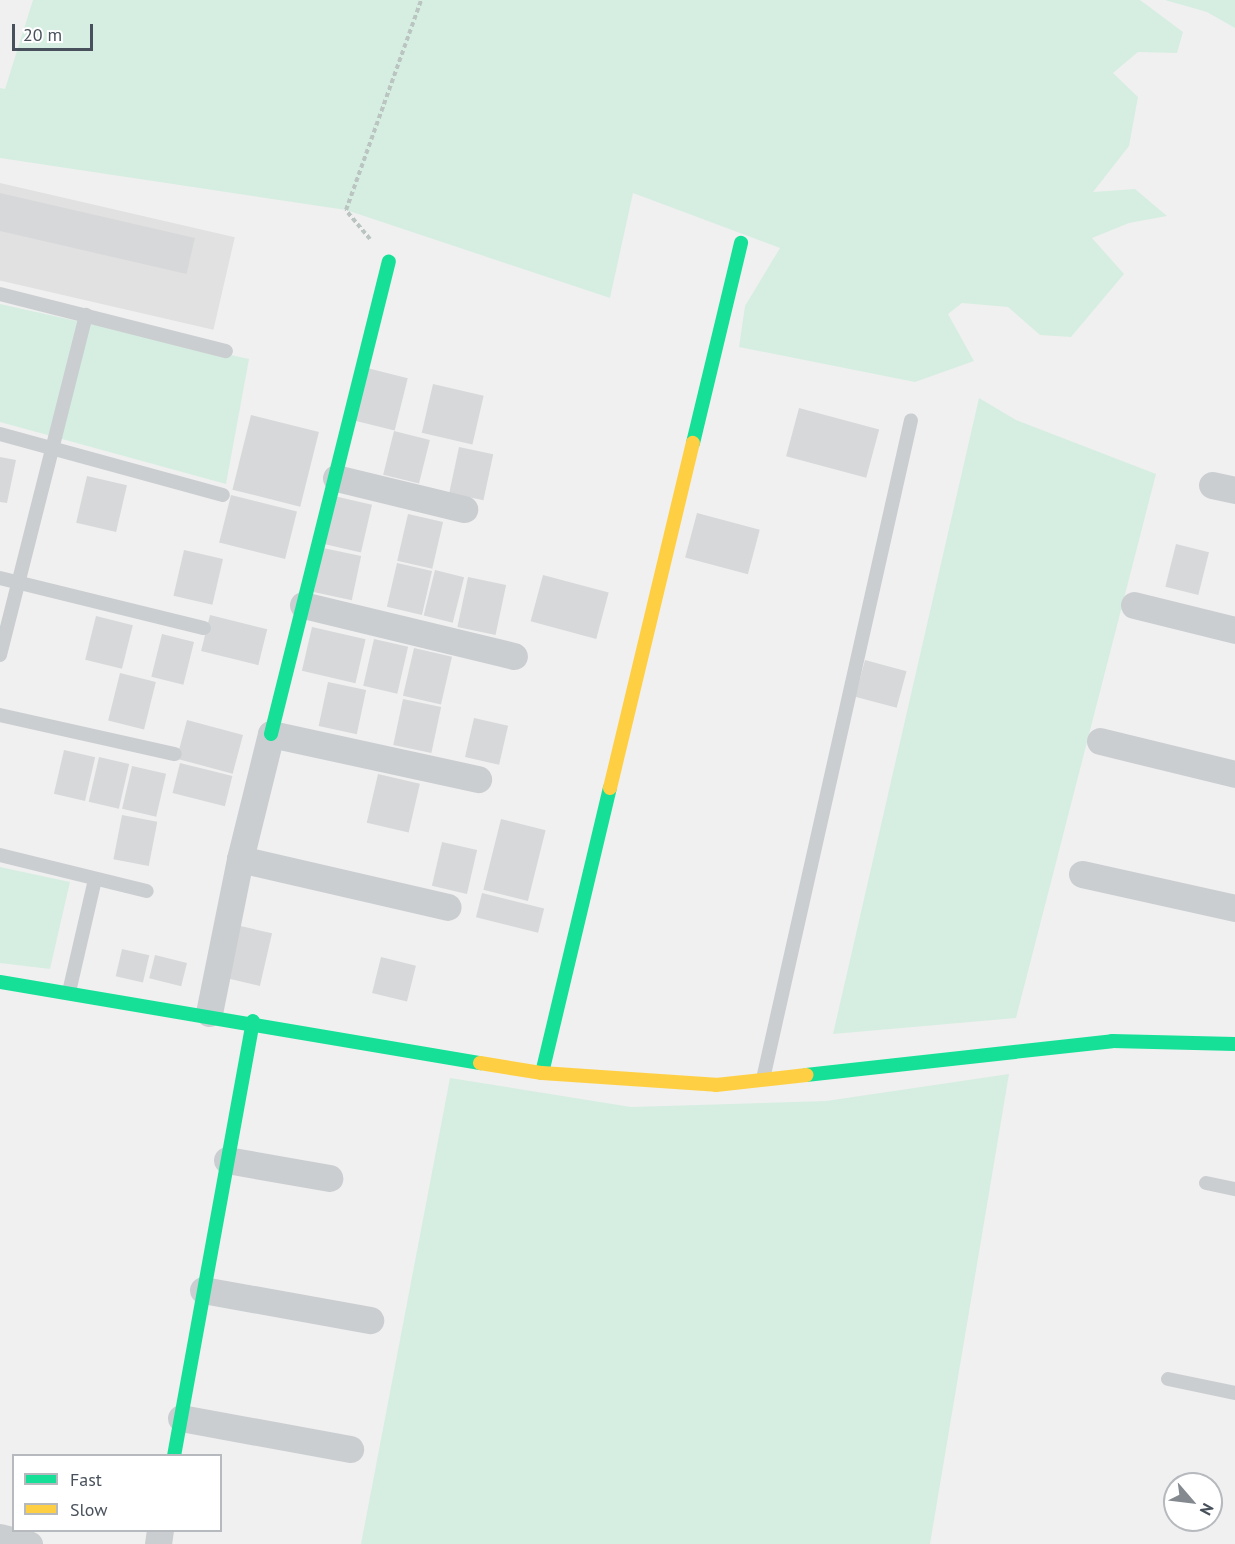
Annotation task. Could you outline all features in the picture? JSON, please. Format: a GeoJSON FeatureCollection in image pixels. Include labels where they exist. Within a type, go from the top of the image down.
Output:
{"type":"FeatureCollection","features":[{"type":"Feature","properties":{"kind":"street"},"geometry":{"type":"LineString","coordinates":[[542,1073],[741,243]]}},
{"type":"Feature","properties":{"kind":"street"},"geometry":{"type":"LineString","coordinates":[[210,1014],[240,859],[389,262]]}},
{"type":"Feature","properties":{"kind":"street"},"geometry":{"type":"LineString","coordinates":[[336,478],[464,508]]}},
{"type":"Feature","properties":{"kind":"street"},"geometry":{"type":"LineString","coordinates":[[303,605],[514,656]]}},
{"type":"Feature","properties":{"kind":"street"},"geometry":{"type":"LineString","coordinates":[[1134,605],[1235,630]]}},
{"type":"Feature","properties":{"kind":"street"},"geometry":{"type":"LineString","coordinates":[[271,734],[478,779]]}},
{"type":"Feature","properties":{"kind":"street"},"geometry":{"type":"LineString","coordinates":[[1100,741],[1235,774]]}},
{"type":"Feature","properties":{"kind":"street"},"geometry":{"type":"LineString","coordinates":[[240,859],[448,907]]}},
{"type":"Feature","properties":{"kind":"street"},"geometry":{"type":"LineString","coordinates":[[1082,874],[1235,908]]}},
{"type":"Feature","properties":{"kind":"street"},"geometry":{"type":"LineString","coordinates":[[0,982],[253,1021],[542,1073],[716,1084],[763,1081],[1112,1041],[1235,1044]]}},
{"type":"Feature","properties":{"kind":"street"},"geometry":{"type":"LineString","coordinates":[[174,1454],[253,1021]]}},
{"type":"Feature","properties":{"kind":"street"},"geometry":{"type":"LineString","coordinates":[[227,1160],[329,1178]]}},
{"type":"Feature","properties":{"kind":"street"},"geometry":{"type":"LineString","coordinates":[[203,1290],[370,1320]]}},
{"type":"Feature","properties":{"kind":"street"},"geometry":{"type":"LineString","coordinates":[[181,1418],[350,1449]]}},
{"type":"Feature","properties":{"kind":"street"},"geometry":{"type":"LineString","coordinates":[[0,1537],[29,1544]]}},
{"type":"Feature","properties":{"kind":"lane"},"geometry":{"type":"LineString","coordinates":[[0,294],[226,351]]}},
{"type":"Feature","properties":{"kind":"lane"},"geometry":{"type":"LineString","coordinates":[[0,655],[86,315]]}},
{"type":"Feature","properties":{"kind":"lane"},"geometry":{"type":"LineString","coordinates":[[763,1081],[911,420]]}},
{"type":"Feature","properties":{"kind":"lane"},"geometry":{"type":"LineString","coordinates":[[0,434],[223,495]]}},
{"type":"Feature","properties":{"kind":"lane"},"geometry":{"type":"LineString","coordinates":[[0,578],[204,628]]}},
{"type":"Feature","properties":{"kind":"lane"},"geometry":{"type":"LineString","coordinates":[[0,715],[175,754]]}},
{"type":"Feature","properties":{"kind":"lane"},"geometry":{"type":"LineString","coordinates":[[0,855],[147,891]]}},
{"type":"Feature","properties":{"kind":"lane"},"geometry":{"type":"LineString","coordinates":[[69,992],[95,879]]}},
{"type":"Feature","properties":{"kind":"lane"},"geometry":{"type":"LineString","coordinates":[[1206,1183],[1235,1189]]}},
{"type":"Feature","properties":{"kind":"lane"},"geometry":{"type":"LineString","coordinates":[[1168,1378],[1235,1393]]}},
{"type":"Feature","properties":{"kind":"path"},"geometry":{"type":"LineString","coordinates":[[389,262],[346,210],[421,0]]}},
{"type":"Feature","properties":{"kind":"shaded area"},"geometry":{"type":"Polygon","coordinates":[[[0,183],[235,237],[213,330],[0,280],[0,183]]]}},
{"type":"Feature","properties":{"kind":"green space"},"geometry":{"type":"Polygon","coordinates":[[[33,0],[1140,0],[1183,32],[1177,53],[1138,52],[1113,73],[1138,97],[1129,146],[1093,192],[1135,189],[1167,216],[1129,223],[1092,238],[1124,274],[1071,337],[1040,335],[1008,307],[962,303],[948,314],[974,361],[915,382],[739,347],[745,306],[780,248],[633,193],[610,298],[346,210],[0,158],[0,88],[5,89],[33,0]]]}},
{"type":"Feature","properties":{"kind":"green space"},"geometry":{"type":"Polygon","coordinates":[[[1165,0],[1235,0],[1235,28],[1207,12],[1165,0]]]}},
{"type":"Feature","properties":{"kind":"green space"},"geometry":{"type":"Polygon","coordinates":[[[0,304],[249,359],[226,484],[0,422],[0,304]]]}},
{"type":"Feature","properties":{"kind":"green space"},"geometry":{"type":"Polygon","coordinates":[[[979,398],[1016,420],[1156,474],[1016,1018],[833,1034],[979,398]]]}},
{"type":"Feature","properties":{"kind":"green space"},"geometry":{"type":"Polygon","coordinates":[[[0,867],[70,882],[50,969],[0,963],[0,867]]]}},
{"type":"Feature","properties":{"kind":"green space"},"geometry":{"type":"Polygon","coordinates":[[[1009,1074],[930,1544],[361,1544],[450,1078],[631,1107],[826,1101],[1009,1074]]]}},
{"type":"Feature","properties":{"kind":"building"},"geometry":{"type":"Polygon","coordinates":[[[0,193],[195,238],[187,274],[0,231],[0,193]]]}},
{"type":"Feature","properties":{"kind":"building"},"geometry":{"type":"Polygon","coordinates":[[[367,368],[408,378],[395,431],[354,420],[367,368]]]}},
{"type":"Feature","properties":{"kind":"building"},"geometry":{"type":"Polygon","coordinates":[[[433,384],[484,396],[472,444],[422,433],[433,384]]]}},
{"type":"Feature","properties":{"kind":"building"},"geometry":{"type":"Polygon","coordinates":[[[799,408],[879,429],[866,478],[786,456],[799,408]]]}},
{"type":"Feature","properties":{"kind":"building"},"geometry":{"type":"Polygon","coordinates":[[[251,415],[319,432],[300,507],[232,490],[251,415]]]}},
{"type":"Feature","properties":{"kind":"building"},"geometry":{"type":"Polygon","coordinates":[[[394,431],[430,440],[419,484],[383,475],[394,431]]]}},
{"type":"Feature","properties":{"kind":"building"},"geometry":{"type":"Polygon","coordinates":[[[459,447],[493,454],[483,500],[449,493],[459,447]]]}},
{"type":"Feature","properties":{"kind":"building"},"geometry":{"type":"Polygon","coordinates":[[[0,457],[16,460],[7,503],[0,502],[0,457]]]}},
{"type":"Feature","properties":{"kind":"building"},"geometry":{"type":"Polygon","coordinates":[[[87,476],[127,485],[116,532],[76,523],[87,476]]]}},
{"type":"Feature","properties":{"kind":"building"},"geometry":{"type":"Polygon","coordinates":[[[231,495],[297,511],[285,559],[219,543],[231,495]]]}},
{"type":"Feature","properties":{"kind":"building"},"geometry":{"type":"Polygon","coordinates":[[[334,496],[372,505],[361,553],[323,544],[334,496]]]}},
{"type":"Feature","properties":{"kind":"building"},"geometry":{"type":"Polygon","coordinates":[[[697,513],[760,530],[748,574],[685,557],[697,513]]]}},
{"type":"Feature","properties":{"kind":"building"},"geometry":{"type":"Polygon","coordinates":[[[408,514],[443,522],[432,569],[397,561],[408,514]]]}},
{"type":"Feature","properties":{"kind":"building"},"geometry":{"type":"Polygon","coordinates":[[[1176,544],[1209,552],[1198,595],[1165,587],[1176,544]]]}},
{"type":"Feature","properties":{"kind":"building"},"geometry":{"type":"Polygon","coordinates":[[[323,548],[361,556],[352,600],[314,592],[323,548]]]}},
{"type":"Feature","properties":{"kind":"building"},"geometry":{"type":"Polygon","coordinates":[[[184,550],[223,559],[212,605],[173,596],[184,550]]]}},
{"type":"Feature","properties":{"kind":"building"},"geometry":{"type":"Polygon","coordinates":[[[397,563],[432,571],[422,615],[387,607],[397,563]]]}},
{"type":"Feature","properties":{"kind":"building"},"geometry":{"type":"Polygon","coordinates":[[[435,570],[464,577],[453,623],[424,616],[435,570]]]}},
{"type":"Feature","properties":{"kind":"building"},"geometry":{"type":"Polygon","coordinates":[[[543,575],[609,593],[596,639],[531,621],[543,575]]]}},
{"type":"Feature","properties":{"kind":"building"},"geometry":{"type":"Polygon","coordinates":[[[468,577],[506,585],[496,635],[457,627],[468,577]]]}},
{"type":"Feature","properties":{"kind":"building"},"geometry":{"type":"Polygon","coordinates":[[[210,615],[267,629],[258,665],[201,651],[210,615]]]}},
{"type":"Feature","properties":{"kind":"building"},"geometry":{"type":"Polygon","coordinates":[[[96,616],[133,625],[122,669],[85,660],[96,616]]]}},
{"type":"Feature","properties":{"kind":"building"},"geometry":{"type":"Polygon","coordinates":[[[312,627],[366,639],[355,683],[302,671],[312,627]]]}},
{"type":"Feature","properties":{"kind":"building"},"geometry":{"type":"Polygon","coordinates":[[[162,634],[194,642],[183,685],[151,677],[162,634]]]}},
{"type":"Feature","properties":{"kind":"building"},"geometry":{"type":"Polygon","coordinates":[[[374,639],[408,647],[397,694],[363,686],[374,639]]]}},
{"type":"Feature","properties":{"kind":"building"},"geometry":{"type":"Polygon","coordinates":[[[414,648],[452,657],[441,705],[403,696],[414,648]]]}},
{"type":"Feature","properties":{"kind":"building"},"geometry":{"type":"Polygon","coordinates":[[[865,660],[907,671],[897,708],[855,697],[865,660]]]}},
{"type":"Feature","properties":{"kind":"building"},"geometry":{"type":"Polygon","coordinates":[[[120,673],[156,682],[144,729],[108,721],[120,673]]]}},
{"type":"Feature","properties":{"kind":"building"},"geometry":{"type":"Polygon","coordinates":[[[328,682],[366,690],[357,734],[319,726],[328,682]]]}},
{"type":"Feature","properties":{"kind":"building"},"geometry":{"type":"Polygon","coordinates":[[[403,699],[441,707],[431,753],[393,745],[403,699]]]}},
{"type":"Feature","properties":{"kind":"building"},"geometry":{"type":"Polygon","coordinates":[[[474,718],[508,726],[499,765],[465,757],[474,718]]]}},
{"type":"Feature","properties":{"kind":"building"},"geometry":{"type":"Polygon","coordinates":[[[187,720],[243,735],[233,774],[177,759],[187,720]]]}},
{"type":"Feature","properties":{"kind":"building"},"geometry":{"type":"Polygon","coordinates":[[[64,750],[95,757],[85,801],[54,794],[64,750]]]}},
{"type":"Feature","properties":{"kind":"building"},"geometry":{"type":"Polygon","coordinates":[[[99,757],[129,764],[119,809],[89,802],[99,757]]]}},
{"type":"Feature","properties":{"kind":"building"},"geometry":{"type":"Polygon","coordinates":[[[180,763],[232,776],[225,806],[173,793],[180,763]]]}},
{"type":"Feature","properties":{"kind":"building"},"geometry":{"type":"Polygon","coordinates":[[[132,766],[166,774],[156,817],[122,809],[132,766]]]}},
{"type":"Feature","properties":{"kind":"building"},"geometry":{"type":"Polygon","coordinates":[[[378,774],[420,784],[409,832],[367,823],[378,774]]]}},
{"type":"Feature","properties":{"kind":"building"},"geometry":{"type":"Polygon","coordinates":[[[122,815],[157,822],[149,866],[113,859],[122,815]]]}},
{"type":"Feature","properties":{"kind":"building"},"geometry":{"type":"Polygon","coordinates":[[[501,819],[546,830],[528,901],[483,890],[501,819]]]}},
{"type":"Feature","properties":{"kind":"building"},"geometry":{"type":"Polygon","coordinates":[[[442,842],[477,850],[467,894],[432,886],[442,842]]]}},
{"type":"Feature","properties":{"kind":"building"},"geometry":{"type":"Polygon","coordinates":[[[482,893],[544,908],[538,933],[476,917],[482,893]]]}},
{"type":"Feature","properties":{"kind":"building"},"geometry":{"type":"Polygon","coordinates":[[[236,925],[272,933],[260,986],[224,978],[236,925]]]}},
{"type":"Feature","properties":{"kind":"building"},"geometry":{"type":"Polygon","coordinates":[[[122,949],[149,955],[143,983],[116,976],[122,949]]]}},
{"type":"Feature","properties":{"kind":"building"},"geometry":{"type":"Polygon","coordinates":[[[155,955],[187,963],[181,986],[149,978],[155,955]]]}},
{"type":"Feature","properties":{"kind":"building"},"geometry":{"type":"Polygon","coordinates":[[[381,957],[416,966],[407,1002],[372,993],[381,957]]]}},
{"type":"Feature","properties":{"kind":"traffic: fast"},"geometry":{"type":"LineString","coordinates":[[693,443],[741,243]]}},
{"type":"Feature","properties":{"kind":"traffic: fast"},"geometry":{"type":"LineString","coordinates":[[271,734],[389,262]]}},
{"type":"Feature","properties":{"kind":"traffic: fast"},"geometry":{"type":"LineString","coordinates":[[542,1073],[610,788]]}},
{"type":"Feature","properties":{"kind":"traffic: fast"},"geometry":{"type":"LineString","coordinates":[[0,982],[480,1063]]}},
{"type":"Feature","properties":{"kind":"traffic: fast"},"geometry":{"type":"LineString","coordinates":[[174,1454],[253,1021]]}},
{"type":"Feature","properties":{"kind":"traffic: fast"},"geometry":{"type":"LineString","coordinates":[[806,1075],[1112,1041],[1235,1044]]}},
{"type":"Feature","properties":{"kind":"traffic: slow"},"geometry":{"type":"LineString","coordinates":[[610,788],[693,443]]}},
{"type":"Feature","properties":{"kind":"traffic: slow"},"geometry":{"type":"LineString","coordinates":[[480,1063],[542,1073],[716,1085],[806,1075]]}}]}
